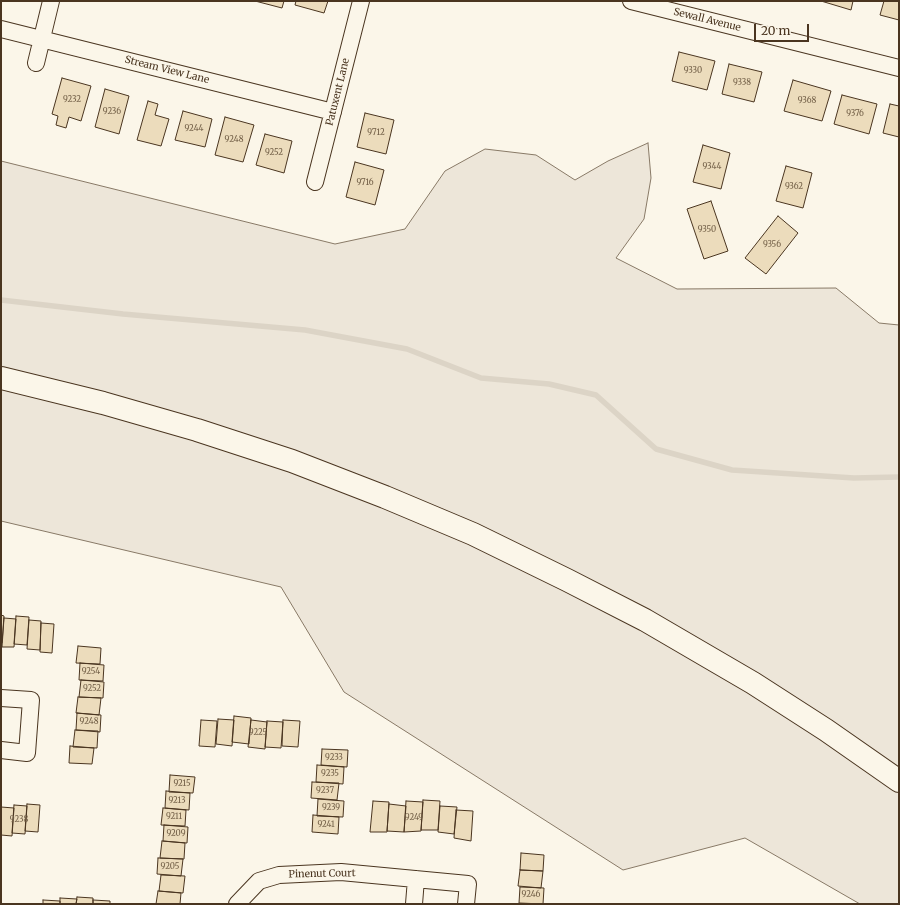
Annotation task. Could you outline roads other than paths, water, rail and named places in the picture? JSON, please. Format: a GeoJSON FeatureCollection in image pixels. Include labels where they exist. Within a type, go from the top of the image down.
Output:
{"type":"FeatureCollection","features":[{"type":"Feature","properties":{"kind":"main road"},"geometry":{"type":"LineString","coordinates":[[1,378],[110,405],[198,430],[285,459],[385,497],[473,534],[645,620],[753,683],[826,730],[899,781]]}},
{"type":"Feature","properties":{"kind":"street"},"geometry":{"type":"LineString","coordinates":[[36,63],[51,1]]}},
{"type":"Feature","properties":{"kind":"street","name":"Patuxent Lane"},"geometry":{"type":"LineString","coordinates":[[315,182],[361,1]]}},
{"type":"Feature","properties":{"kind":"street","name":"Sewall Avenue"},"geometry":{"type":"LineString","coordinates":[[632,1],[899,68]]}},
{"type":"Feature","properties":{"kind":"street","name":"Stream View Lane"},"geometry":{"type":"LineString","coordinates":[[1,28],[333,112]]}},
{"type":"Feature","properties":{"kind":"street"},"geometry":{"type":"LineString","coordinates":[[1,698],[31,700],[27,753],[1,750]]}},
{"type":"Feature","properties":{"kind":"street","name":"Pinenut Court"},"geometry":{"type":"LineString","coordinates":[[238,904],[259,881],[279,875],[341,872],[468,884],[466,904]]}},
{"type":"Feature","properties":{"kind":"street"},"geometry":{"type":"LineString","coordinates":[[414,904],[416,879]]}},
{"type":"Feature","properties":{"kind":"waterway"},"geometry":{"type":"LineString","coordinates":[[1,300],[123,314],[305,330],[407,349],[481,378],[549,384],[596,395],[656,449],[732,470],[854,478],[899,477]]}}]}
